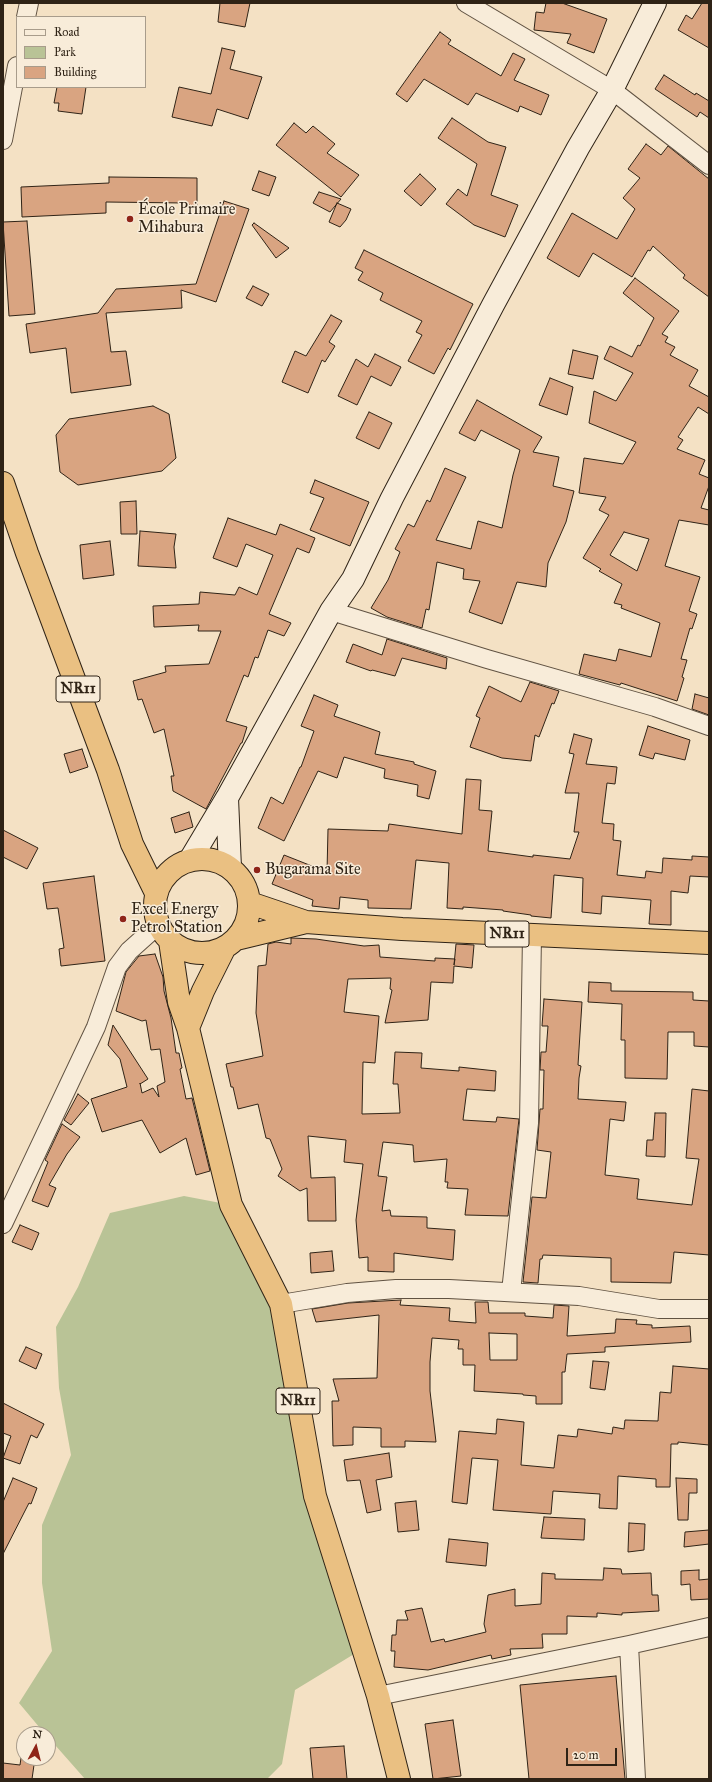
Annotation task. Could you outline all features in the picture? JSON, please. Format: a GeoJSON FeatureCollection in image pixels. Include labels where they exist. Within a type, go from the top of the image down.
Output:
{"type":"FeatureCollection","features":[{"type":"Feature","properties":{"kind":"highway","name":"NR11"},"geometry":{"type":"LineString","coordinates":[[3,483],[27,553],[108,770],[132,844],[156,893]]}},
{"type":"Feature","properties":{"kind":"highway"},"geometry":{"type":"LineString","coordinates":[[188,1028],[203,991],[231,943],[247,922],[250,903],[244,883],[230,868],[211,859],[190,860],[180,863],[165,876],[156,893],[154,909],[164,933],[184,950],[200,953],[217,951],[231,943]]}},
{"type":"Feature","properties":{"kind":"highway","name":"NR11"},"geometry":{"type":"LineString","coordinates":[[250,903],[306,922],[532,935],[709,943]]}},
{"type":"Feature","properties":{"kind":"highway","name":"NR11"},"geometry":{"type":"LineString","coordinates":[[231,943],[306,922]]}},
{"type":"Feature","properties":{"kind":"highway","name":"NR11"},"geometry":{"type":"LineString","coordinates":[[164,933],[179,1002],[188,1028],[231,1205],[281,1304],[315,1496],[378,1696],[399,1779]]}},
{"type":"Feature","properties":{"kind":"main road"},"geometry":{"type":"LineString","coordinates":[[190,860],[227,798],[331,611],[353,579],[392,498],[493,305],[578,148],[612,90],[655,3]]}},
{"type":"Feature","properties":{"kind":"main road"},"geometry":{"type":"LineString","coordinates":[[227,798],[230,868]]}},
{"type":"Feature","properties":{"kind":"street"},"geometry":{"type":"LineString","coordinates":[[26,16],[28,3]]}},
{"type":"Feature","properties":{"kind":"street"},"geometry":{"type":"LineString","coordinates":[[466,3],[612,90],[709,165]]}},
{"type":"Feature","properties":{"kind":"street"},"geometry":{"type":"LineString","coordinates":[[3,140],[16,71]]}},
{"type":"Feature","properties":{"kind":"street"},"geometry":{"type":"LineString","coordinates":[[331,611],[487,660],[655,707],[709,726]]}},
{"type":"Feature","properties":{"kind":"street"},"geometry":{"type":"LineString","coordinates":[[3,1224],[96,1028],[117,967],[129,951],[164,933]]}},
{"type":"Feature","properties":{"kind":"street"},"geometry":{"type":"LineString","coordinates":[[511,1292],[529,1123],[532,935]]}},
{"type":"Feature","properties":{"kind":"street"},"geometry":{"type":"LineString","coordinates":[[281,1304],[347,1293],[396,1289],[511,1292],[579,1296],[659,1310],[709,1309]]}},
{"type":"Feature","properties":{"kind":"street"},"geometry":{"type":"LineString","coordinates":[[378,1696],[629,1645],[709,1627]]}},
{"type":"Feature","properties":{"kind":"street"},"geometry":{"type":"LineString","coordinates":[[629,1645],[636,1779]]}},
{"type":"Feature","properties":{"kind":"green space"},"geometry":{"type":"Polygon","coordinates":[[[184,1196],[231,1205],[281,1304],[315,1496],[364,1648],[295,1690],[282,1764],[267,1779],[85,1779],[56,1746],[56,1726],[38,1726],[19,1703],[52,1651],[42,1583],[42,1525],[71,1455],[59,1388],[56,1327],[78,1287],[110,1213],[184,1196]]]}},
{"type":"Feature","properties":{"kind":"building"},"geometry":{"type":"Polygon","coordinates":[[[220,3],[250,3],[245,27],[218,22],[220,3]]]}},
{"type":"Feature","properties":{"kind":"building"},"geometry":{"type":"Polygon","coordinates":[[[546,3],[562,3],[607,19],[594,53],[567,43],[571,34],[534,30],[536,12],[544,13],[546,3]]]}},
{"type":"Feature","properties":{"kind":"building"},"geometry":{"type":"Polygon","coordinates":[[[702,3],[709,3],[709,48],[678,30],[686,15],[692,19],[702,3]]]}},
{"type":"Feature","properties":{"kind":"building"},"geometry":{"type":"Polygon","coordinates":[[[440,32],[451,40],[448,44],[501,76],[513,53],[525,59],[514,80],[549,95],[541,115],[520,106],[518,112],[476,93],[468,105],[424,79],[407,102],[396,94],[440,32]]]}},
{"type":"Feature","properties":{"kind":"building"},"geometry":{"type":"Polygon","coordinates":[[[222,48],[235,51],[230,69],[262,77],[248,119],[217,109],[212,126],[172,117],[179,87],[211,94],[222,48]]]}},
{"type":"Feature","properties":{"kind":"building"},"geometry":{"type":"Polygon","coordinates":[[[664,75],[695,95],[696,93],[709,101],[709,118],[700,112],[697,117],[655,89],[664,75]]]}},
{"type":"Feature","properties":{"kind":"building"},"geometry":{"type":"Polygon","coordinates":[[[57,88],[86,88],[82,114],[58,111],[59,103],[54,103],[57,88]]]}},
{"type":"Feature","properties":{"kind":"building"},"geometry":{"type":"Polygon","coordinates":[[[452,118],[488,142],[506,147],[491,195],[518,205],[505,237],[474,225],[446,204],[458,189],[467,196],[477,164],[438,138],[452,118]]]}},
{"type":"Feature","properties":{"kind":"building"},"geometry":{"type":"Polygon","coordinates":[[[294,123],[306,133],[313,126],[335,144],[327,153],[359,175],[341,197],[276,145],[294,123]]]}},
{"type":"Feature","properties":{"kind":"building"},"geometry":{"type":"Polygon","coordinates":[[[646,144],[661,155],[668,146],[709,179],[709,297],[683,278],[685,275],[653,246],[650,251],[648,250],[632,277],[593,253],[579,277],[547,258],[572,213],[617,239],[635,209],[623,198],[640,178],[628,169],[646,144]]]}},
{"type":"Feature","properties":{"kind":"building"},"geometry":{"type":"Polygon","coordinates":[[[259,171],[276,177],[269,196],[252,190],[259,171]]]}},
{"type":"Feature","properties":{"kind":"building"},"geometry":{"type":"Polygon","coordinates":[[[420,174],[436,189],[421,206],[404,191],[420,174]]]}},
{"type":"Feature","properties":{"kind":"building"},"geometry":{"type":"Polygon","coordinates":[[[109,177],[197,178],[197,208],[184,203],[106,202],[106,213],[22,217],[21,187],[109,183],[109,177]]]}},
{"type":"Feature","properties":{"kind":"building"},"geometry":{"type":"Polygon","coordinates":[[[319,192],[341,199],[330,212],[313,203],[319,192]]]}},
{"type":"Feature","properties":{"kind":"building"},"geometry":{"type":"Polygon","coordinates":[[[224,201],[249,209],[216,302],[181,290],[182,308],[106,313],[111,352],[126,351],[131,385],[71,393],[66,348],[30,353],[26,324],[98,313],[116,289],[196,284],[224,201]]]}},
{"type":"Feature","properties":{"kind":"building"},"geometry":{"type":"Polygon","coordinates":[[[337,203],[351,209],[346,220],[340,227],[329,222],[337,203]]]}},
{"type":"Feature","properties":{"kind":"building"},"geometry":{"type":"Polygon","coordinates":[[[27,221],[35,314],[9,316],[3,222],[27,221]]]}},
{"type":"Feature","properties":{"kind":"building"},"geometry":{"type":"Polygon","coordinates":[[[254,223],[289,248],[276,258],[252,225],[254,223]]]}},
{"type":"Feature","properties":{"kind":"building"},"geometry":{"type":"Polygon","coordinates":[[[364,250],[473,304],[450,350],[448,348],[434,374],[408,361],[422,335],[416,332],[422,321],[380,300],[383,293],[358,280],[363,272],[355,268],[364,250]]]}},
{"type":"Feature","properties":{"kind":"building"},"geometry":{"type":"Polygon","coordinates":[[[635,278],[679,311],[662,334],[668,337],[665,342],[675,347],[670,355],[698,370],[689,386],[709,397],[709,414],[698,407],[678,437],[683,440],[677,449],[705,460],[699,474],[709,478],[709,486],[701,508],[709,510],[709,525],[679,520],[665,566],[700,577],[689,611],[697,614],[692,629],[690,628],[681,659],[687,660],[682,677],[684,678],[677,701],[621,683],[620,685],[579,674],[584,654],[616,661],[619,649],[651,657],[660,623],[621,608],[622,605],[614,603],[622,584],[599,571],[601,569],[583,558],[609,515],[599,510],[606,497],[579,493],[584,458],[623,464],[636,442],[589,423],[594,391],[616,401],[633,373],[604,359],[610,346],[632,357],[638,345],[640,346],[654,318],[623,293],[635,278]],[[624,532],[610,555],[637,571],[649,539],[624,532]]]}},
{"type":"Feature","properties":{"kind":"building"},"geometry":{"type":"Polygon","coordinates":[[[253,286],[269,294],[262,306],[246,298],[253,286]]]}},
{"type":"Feature","properties":{"kind":"building"},"geometry":{"type":"Polygon","coordinates":[[[331,315],[342,321],[329,342],[335,346],[325,362],[322,360],[308,393],[282,382],[295,351],[306,356],[331,315]]]}},
{"type":"Feature","properties":{"kind":"building"},"geometry":{"type":"Polygon","coordinates":[[[573,350],[598,356],[593,379],[568,374],[573,350]]]}},
{"type":"Feature","properties":{"kind":"building"},"geometry":{"type":"Polygon","coordinates":[[[375,354],[401,367],[391,386],[371,376],[357,405],[338,396],[356,359],[368,367],[375,354]]]}},
{"type":"Feature","properties":{"kind":"building"},"geometry":{"type":"Polygon","coordinates":[[[550,378],[573,387],[567,415],[539,405],[550,378]]]}},
{"type":"Feature","properties":{"kind":"building"},"geometry":{"type":"Polygon","coordinates":[[[477,400],[542,437],[533,452],[559,457],[553,486],[574,491],[566,522],[548,563],[546,587],[517,582],[502,624],[469,612],[480,581],[463,579],[464,569],[437,562],[429,610],[426,609],[422,628],[387,617],[371,608],[388,580],[400,552],[395,549],[408,524],[414,527],[427,500],[430,502],[445,468],[466,477],[436,540],[471,549],[478,521],[502,528],[520,450],[481,430],[475,441],[459,433],[477,400]]]}},
{"type":"Feature","properties":{"kind":"building"},"geometry":{"type":"Polygon","coordinates":[[[153,406],[169,414],[176,458],[162,471],[78,485],[60,472],[56,435],[69,419],[153,406]]]}},
{"type":"Feature","properties":{"kind":"building"},"geometry":{"type":"Polygon","coordinates":[[[369,412],[392,423],[379,449],[356,438],[369,412]]]}},
{"type":"Feature","properties":{"kind":"building"},"geometry":{"type":"Polygon","coordinates":[[[315,480],[369,502],[350,546],[310,530],[324,498],[310,493],[315,480]]]}},
{"type":"Feature","properties":{"kind":"building"},"geometry":{"type":"Polygon","coordinates":[[[136,501],[137,534],[121,534],[120,502],[136,501]]]}},
{"type":"Feature","properties":{"kind":"building"},"geometry":{"type":"Polygon","coordinates":[[[228,518],[276,535],[280,524],[315,538],[309,553],[297,548],[269,614],[291,623],[284,636],[268,630],[258,658],[255,657],[248,677],[244,675],[226,721],[247,727],[242,743],[206,809],[173,791],[171,776],[174,776],[164,729],[154,733],[142,699],[138,700],[133,681],[166,672],[165,666],[209,664],[221,631],[198,631],[199,625],[154,627],[153,606],[199,604],[200,592],[235,595],[239,587],[257,595],[273,555],[246,544],[237,567],[213,558],[228,518]]]}},
{"type":"Feature","properties":{"kind":"building"},"geometry":{"type":"Polygon","coordinates":[[[140,531],[176,534],[174,547],[176,568],[138,566],[140,531]]]}},
{"type":"Feature","properties":{"kind":"building"},"geometry":{"type":"Polygon","coordinates":[[[110,541],[114,575],[83,579],[80,545],[110,541]]]}},
{"type":"Feature","properties":{"kind":"building"},"geometry":{"type":"Polygon","coordinates":[[[387,639],[447,658],[446,669],[402,658],[395,676],[371,671],[346,662],[353,644],[382,655],[387,639]]]}},
{"type":"Feature","properties":{"kind":"building"},"geometry":{"type":"Polygon","coordinates":[[[530,682],[559,691],[554,704],[552,703],[539,737],[535,735],[531,761],[502,758],[470,747],[480,718],[476,716],[489,686],[521,702],[530,682]]]}},
{"type":"Feature","properties":{"kind":"building"},"geometry":{"type":"Polygon","coordinates":[[[695,694],[709,698],[709,715],[692,709],[695,694]]]}},
{"type":"Feature","properties":{"kind":"building"},"geometry":{"type":"Polygon","coordinates":[[[314,695],[338,705],[334,716],[380,732],[375,754],[414,762],[414,764],[436,771],[429,799],[417,796],[418,785],[384,778],[385,769],[344,757],[337,778],[318,771],[284,841],[258,828],[271,797],[283,804],[301,767],[314,731],[301,726],[314,695]]]}},
{"type":"Feature","properties":{"kind":"building"},"geometry":{"type":"Polygon","coordinates":[[[648,726],[690,740],[685,760],[655,753],[653,759],[639,755],[648,726]]]}},
{"type":"Feature","properties":{"kind":"building"},"geometry":{"type":"Polygon","coordinates":[[[574,734],[592,739],[586,764],[617,767],[615,784],[607,783],[602,823],[614,824],[613,840],[621,841],[617,875],[645,878],[646,871],[662,873],[663,858],[692,860],[692,856],[709,857],[709,877],[690,876],[688,893],[671,891],[671,925],[649,924],[651,900],[602,896],[601,914],[582,912],[583,878],[554,875],[551,918],[531,916],[503,910],[463,907],[463,909],[447,908],[449,863],[416,860],[411,909],[368,908],[368,900],[340,897],[339,909],[312,906],[313,900],[272,884],[284,855],[327,872],[328,829],[388,831],[389,824],[462,834],[466,779],[481,780],[479,810],[492,811],[488,851],[533,857],[533,855],[570,859],[579,832],[574,832],[579,793],[565,793],[574,754],[569,753],[574,734]]]}},
{"type":"Feature","properties":{"kind":"building"},"geometry":{"type":"Polygon","coordinates":[[[82,749],[88,767],[70,773],[64,754],[82,749]]]}},
{"type":"Feature","properties":{"kind":"building"},"geometry":{"type":"Polygon","coordinates":[[[189,812],[193,827],[175,833],[171,818],[189,812]]]}},
{"type":"Feature","properties":{"kind":"building"},"geometry":{"type":"Polygon","coordinates":[[[3,830],[38,848],[27,869],[3,857],[3,830]]]}},
{"type":"Feature","properties":{"kind":"building"},"geometry":{"type":"Polygon","coordinates":[[[94,876],[105,961],[61,966],[59,949],[64,948],[58,908],[47,909],[43,883],[94,876]]]}},
{"type":"Feature","properties":{"kind":"building"},"geometry":{"type":"Polygon","coordinates":[[[291,938],[316,939],[364,946],[379,945],[380,957],[435,961],[435,958],[455,959],[456,944],[474,945],[472,968],[454,966],[453,983],[431,982],[428,1020],[385,1023],[392,990],[390,989],[391,978],[348,979],[344,1012],[379,1016],[375,1063],[363,1062],[362,1114],[400,1113],[398,1084],[393,1084],[395,1052],[422,1053],[421,1068],[459,1071],[459,1067],[496,1071],[495,1091],[467,1089],[463,1120],[496,1122],[497,1117],[519,1119],[508,1216],[465,1215],[468,1189],[447,1188],[448,1182],[445,1182],[447,1159],[414,1162],[413,1145],[383,1142],[378,1176],[387,1177],[382,1211],[390,1210],[391,1216],[427,1217],[427,1228],[455,1230],[453,1260],[394,1253],[394,1272],[368,1271],[368,1257],[359,1258],[356,1220],[363,1164],[344,1162],[346,1140],[308,1136],[311,1178],[335,1177],[336,1221],[308,1221],[307,1188],[300,1191],[278,1176],[282,1169],[270,1139],[266,1138],[258,1104],[238,1109],[226,1064],[263,1056],[256,1013],[258,966],[266,965],[268,944],[276,942],[291,944],[291,938]]]}},
{"type":"Feature","properties":{"kind":"building"},"geometry":{"type":"Polygon","coordinates":[[[155,954],[163,977],[164,991],[171,1018],[176,1053],[179,1053],[182,1068],[180,1069],[186,1099],[192,1098],[210,1171],[196,1175],[186,1138],[160,1153],[142,1120],[102,1132],[91,1099],[127,1087],[120,1059],[108,1045],[113,1025],[148,1079],[140,1084],[142,1093],[153,1088],[159,1097],[157,1086],[165,1082],[160,1049],[151,1050],[146,1020],[142,1021],[116,1011],[126,972],[139,956],[155,954]]]}},
{"type":"Feature","properties":{"kind":"building"},"geometry":{"type":"Polygon","coordinates":[[[589,982],[611,983],[611,991],[693,992],[693,1000],[709,1001],[709,1047],[694,1046],[694,1032],[668,1032],[667,1079],[625,1078],[625,1040],[621,1040],[622,1004],[588,1002],[589,982]]]}},
{"type":"Feature","properties":{"kind":"building"},"geometry":{"type":"Polygon","coordinates":[[[544,999],[582,1002],[578,1065],[581,1066],[578,1099],[626,1102],[624,1121],[610,1119],[605,1175],[639,1179],[637,1199],[692,1205],[699,1159],[686,1158],[692,1089],[709,1091],[709,1255],[674,1252],[671,1283],[611,1282],[611,1258],[543,1255],[542,1259],[540,1259],[538,1283],[523,1282],[532,1197],[546,1198],[551,1152],[537,1150],[540,1109],[543,1109],[544,1070],[540,1070],[541,1052],[546,1052],[548,1026],[542,1026],[544,999]]]}},
{"type":"Feature","properties":{"kind":"building"},"geometry":{"type":"Polygon","coordinates":[[[78,1094],[89,1103],[71,1125],[64,1120],[78,1094]]]}},
{"type":"Feature","properties":{"kind":"building"},"geometry":{"type":"Polygon","coordinates":[[[655,1113],[666,1113],[665,1157],[646,1156],[647,1140],[653,1140],[655,1113]]]}},
{"type":"Feature","properties":{"kind":"building"},"geometry":{"type":"Polygon","coordinates":[[[62,1124],[80,1137],[67,1154],[49,1185],[56,1188],[48,1207],[32,1201],[48,1162],[45,1160],[62,1124]]]}},
{"type":"Feature","properties":{"kind":"building"},"geometry":{"type":"Polygon","coordinates":[[[20,1225],[39,1233],[32,1250],[12,1242],[20,1225]]]}},
{"type":"Feature","properties":{"kind":"building"},"geometry":{"type":"Polygon","coordinates":[[[332,1251],[334,1271],[311,1273],[310,1253],[332,1251]]]}},
{"type":"Feature","properties":{"kind":"building"},"geometry":{"type":"Polygon","coordinates":[[[401,1300],[400,1305],[450,1308],[449,1321],[476,1323],[475,1302],[488,1302],[489,1313],[525,1313],[525,1316],[553,1318],[554,1305],[569,1306],[567,1336],[615,1333],[616,1319],[637,1320],[636,1324],[652,1325],[652,1328],[690,1326],[691,1342],[605,1347],[605,1352],[567,1354],[565,1372],[562,1372],[562,1404],[536,1404],[536,1396],[474,1391],[475,1365],[463,1365],[463,1349],[458,1349],[459,1340],[432,1338],[430,1391],[436,1442],[405,1441],[405,1447],[381,1447],[381,1428],[353,1427],[353,1445],[333,1446],[332,1401],[339,1401],[333,1379],[377,1378],[379,1315],[316,1322],[312,1309],[348,1303],[401,1300]],[[489,1333],[490,1360],[517,1360],[517,1334],[489,1333]]]}},
{"type":"Feature","properties":{"kind":"building"},"geometry":{"type":"Polygon","coordinates":[[[26,1347],[42,1354],[36,1369],[19,1361],[26,1347]]]}},
{"type":"Feature","properties":{"kind":"building"},"geometry":{"type":"Polygon","coordinates":[[[593,1361],[609,1362],[605,1390],[590,1388],[593,1361]]]}},
{"type":"Feature","properties":{"kind":"building"},"geometry":{"type":"Polygon","coordinates":[[[673,1366],[709,1369],[709,1445],[678,1442],[678,1444],[671,1444],[670,1487],[656,1487],[656,1479],[618,1476],[617,1509],[599,1508],[600,1494],[553,1491],[551,1514],[493,1510],[498,1460],[472,1458],[467,1504],[452,1502],[459,1431],[496,1434],[497,1419],[524,1422],[521,1465],[554,1468],[558,1435],[577,1437],[578,1429],[612,1434],[613,1427],[624,1429],[625,1420],[658,1421],[660,1392],[671,1393],[673,1366]]]}},
{"type":"Feature","properties":{"kind":"building"},"geometry":{"type":"Polygon","coordinates":[[[3,1403],[44,1424],[37,1438],[31,1435],[20,1464],[3,1458],[11,1436],[3,1433],[3,1403]]]}},
{"type":"Feature","properties":{"kind":"building"},"geometry":{"type":"Polygon","coordinates":[[[389,1453],[392,1477],[376,1480],[381,1510],[367,1513],[360,1480],[347,1481],[344,1460],[389,1453]]]}},
{"type":"Feature","properties":{"kind":"building"},"geometry":{"type":"Polygon","coordinates":[[[13,1478],[37,1488],[31,1504],[29,1503],[3,1554],[3,1502],[13,1478]]]}},
{"type":"Feature","properties":{"kind":"building"},"geometry":{"type":"Polygon","coordinates":[[[676,1478],[697,1479],[697,1493],[689,1493],[688,1520],[678,1520],[676,1478]]]}},
{"type":"Feature","properties":{"kind":"building"},"geometry":{"type":"Polygon","coordinates":[[[416,1501],[419,1530],[398,1532],[395,1503],[416,1501]]]}},
{"type":"Feature","properties":{"kind":"building"},"geometry":{"type":"Polygon","coordinates":[[[544,1517],[585,1519],[584,1540],[541,1538],[544,1517]]]}},
{"type":"Feature","properties":{"kind":"building"},"geometry":{"type":"Polygon","coordinates":[[[629,1523],[645,1524],[644,1550],[628,1552],[629,1523]]]}},
{"type":"Feature","properties":{"kind":"building"},"geometry":{"type":"Polygon","coordinates":[[[709,1530],[709,1544],[684,1547],[685,1532],[709,1530]]]}},
{"type":"Feature","properties":{"kind":"building"},"geometry":{"type":"Polygon","coordinates":[[[449,1539],[488,1543],[486,1566],[446,1562],[449,1539]]]}},
{"type":"Feature","properties":{"kind":"building"},"geometry":{"type":"Polygon","coordinates":[[[604,1568],[621,1569],[622,1574],[651,1573],[652,1595],[658,1595],[659,1611],[622,1613],[622,1615],[597,1613],[597,1617],[567,1616],[567,1634],[542,1634],[543,1648],[510,1649],[511,1655],[492,1659],[491,1655],[428,1670],[394,1667],[395,1651],[391,1651],[392,1635],[396,1635],[397,1620],[408,1620],[405,1611],[422,1608],[431,1642],[444,1639],[445,1642],[486,1632],[484,1624],[488,1595],[515,1589],[515,1606],[541,1604],[542,1573],[555,1574],[555,1579],[603,1580],[604,1568]]]}},
{"type":"Feature","properties":{"kind":"building"},"geometry":{"type":"Polygon","coordinates":[[[699,1570],[699,1580],[709,1579],[709,1599],[691,1600],[690,1584],[681,1585],[681,1571],[699,1570]]]}},
{"type":"Feature","properties":{"kind":"building"},"geometry":{"type":"Polygon","coordinates":[[[616,1676],[625,1779],[529,1779],[520,1685],[616,1676]]]}},
{"type":"Feature","properties":{"kind":"building"},"geometry":{"type":"Polygon","coordinates":[[[453,1720],[461,1776],[433,1779],[425,1724],[453,1720]]]}},
{"type":"Feature","properties":{"kind":"building"},"geometry":{"type":"Polygon","coordinates":[[[344,1746],[347,1779],[313,1779],[310,1748],[344,1746]]]}},
{"type":"Feature","properties":{"kind":"building"},"geometry":{"type":"Polygon","coordinates":[[[3,1763],[16,1765],[16,1766],[34,1766],[32,1779],[3,1779],[3,1763]]]}},
{"type":"Feature","properties":{"kind":"place","name":"École Primaire Mihabura"},"geometry":{"type":"Point","coordinates":[130,219]}},
{"type":"Feature","properties":{"kind":"place","name":"Bugarama Site"},"geometry":{"type":"Point","coordinates":[257,870]}},
{"type":"Feature","properties":{"kind":"place","name":"Excel Energy Petrol Station"},"geometry":{"type":"Point","coordinates":[123,919]}}]}
